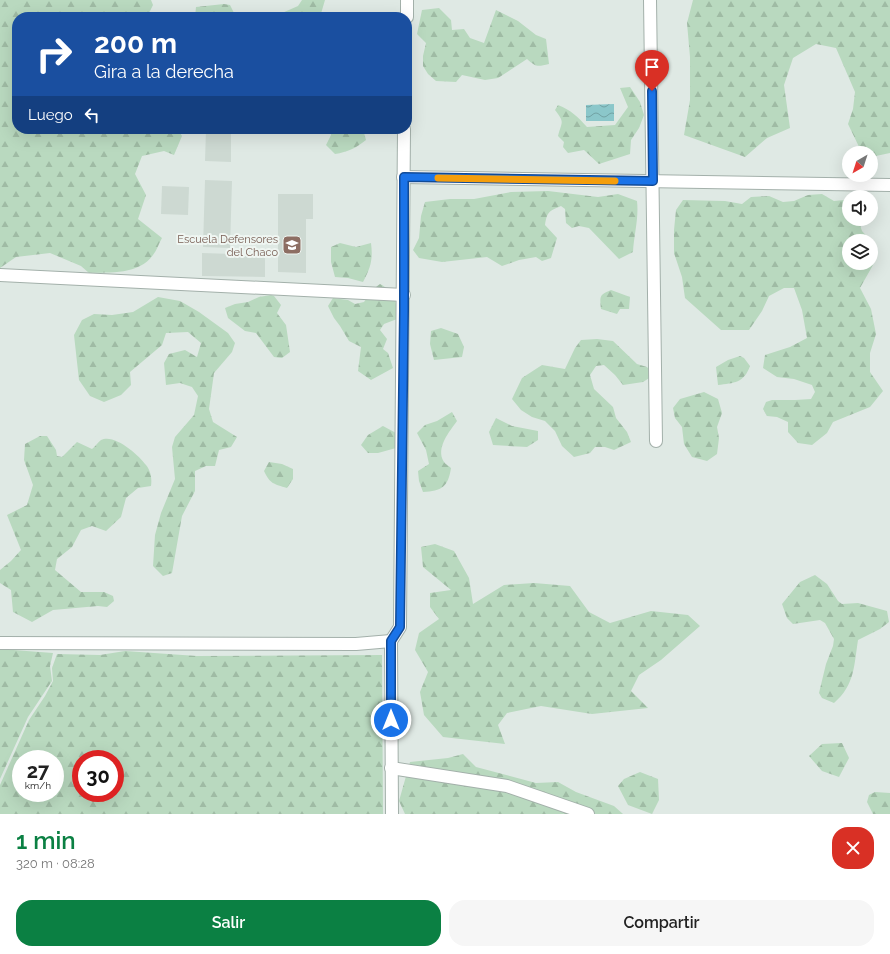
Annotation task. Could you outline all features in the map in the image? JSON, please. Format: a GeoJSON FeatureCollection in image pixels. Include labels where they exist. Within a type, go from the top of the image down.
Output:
{"type":"FeatureCollection","features":[{"type":"Feature","properties":{"kind":"street"},"geometry":{"type":"LineString","coordinates":[[406,12],[407,0]]}},
{"type":"Feature","properties":{"kind":"street"},"geometry":{"type":"LineString","coordinates":[[650,0],[656,441]]}},
{"type":"Feature","properties":{"kind":"street"},"geometry":{"type":"LineString","coordinates":[[392,814],[391,641],[400,627],[404,295],[404,134]]}},
{"type":"Feature","properties":{"kind":"street"},"geometry":{"type":"LineString","coordinates":[[404,177],[890,185]]}},
{"type":"Feature","properties":{"kind":"street"},"geometry":{"type":"LineString","coordinates":[[0,275],[404,295]]}},
{"type":"Feature","properties":{"kind":"street"},"geometry":{"type":"LineString","coordinates":[[0,643],[356,644],[391,641]]}},
{"type":"Feature","properties":{"kind":"street"},"geometry":{"type":"LineString","coordinates":[[391,768],[507,786],[588,814]]}},
{"type":"Feature","properties":{"kind":"shaded area"},"geometry":{"type":"Polygon","coordinates":[[[206,134],[231,134],[231,162],[205,161],[206,134]]]}},
{"type":"Feature","properties":{"kind":"shaded area"},"geometry":{"type":"Polygon","coordinates":[[[205,180],[232,181],[230,248],[203,247],[205,180]]]}},
{"type":"Feature","properties":{"kind":"shaded area"},"geometry":{"type":"Polygon","coordinates":[[[162,186],[189,187],[188,215],[161,214],[162,186]]]}},
{"type":"Feature","properties":{"kind":"shaded area","name":"Escuela Defensores del Chaco"},"geometry":{"type":"Polygon","coordinates":[[[278,194],[313,194],[313,219],[306,219],[306,273],[278,272],[278,194]]]}},
{"type":"Feature","properties":{"kind":"shaded area"},"geometry":{"type":"Polygon","coordinates":[[[202,253],[265,255],[265,277],[202,276],[202,253]]]}},
{"type":"Feature","properties":{"kind":"green space"},"geometry":{"type":"Polygon","coordinates":[[[0,0],[151,0],[153,5],[150,12],[12,12],[12,134],[181,134],[182,136],[174,155],[164,151],[142,156],[135,174],[146,195],[138,219],[162,238],[156,251],[140,266],[115,272],[89,273],[81,266],[50,253],[16,257],[0,268],[0,0]]]}},
{"type":"Feature","properties":{"kind":"green space"},"geometry":{"type":"Polygon","coordinates":[[[302,0],[325,0],[321,12],[284,12],[298,6],[302,0]]]}},
{"type":"Feature","properties":{"kind":"green space"},"geometry":{"type":"Polygon","coordinates":[[[693,0],[890,0],[890,153],[878,156],[878,146],[859,146],[848,124],[853,109],[855,92],[836,48],[816,44],[793,58],[784,85],[790,128],[767,138],[745,157],[684,135],[690,100],[690,57],[687,23],[693,0]]]}},
{"type":"Feature","properties":{"kind":"green space"},"geometry":{"type":"Polygon","coordinates":[[[224,4],[230,5],[234,12],[196,12],[196,7],[224,4]]]}},
{"type":"Feature","properties":{"kind":"green space"},"geometry":{"type":"Polygon","coordinates":[[[439,8],[451,20],[452,30],[464,29],[470,38],[484,43],[496,10],[518,21],[536,35],[546,39],[549,64],[537,66],[527,59],[498,78],[485,80],[462,75],[456,82],[436,81],[428,74],[423,66],[423,56],[426,43],[417,34],[422,10],[439,8]]]}},
{"type":"Feature","properties":{"kind":"green space"},"geometry":{"type":"Polygon","coordinates":[[[630,87],[640,102],[644,115],[639,128],[631,140],[630,154],[599,164],[584,150],[568,153],[563,147],[564,142],[558,136],[562,122],[555,110],[558,105],[574,114],[587,127],[615,125],[628,107],[620,88],[630,87]]]}},
{"type":"Feature","properties":{"kind":"green space"},"geometry":{"type":"Polygon","coordinates":[[[364,134],[366,140],[352,149],[335,154],[326,145],[331,135],[364,134]]]}},
{"type":"Feature","properties":{"kind":"green space"},"geometry":{"type":"Polygon","coordinates":[[[548,191],[598,197],[618,194],[637,201],[637,220],[633,252],[619,259],[589,228],[579,226],[572,228],[566,223],[565,209],[561,206],[551,211],[547,217],[545,225],[557,238],[551,258],[542,261],[536,257],[519,260],[502,266],[487,257],[442,262],[419,258],[413,250],[419,238],[421,216],[425,202],[450,199],[474,199],[511,192],[548,191]]]}},
{"type":"Feature","properties":{"kind":"green space"},"geometry":{"type":"Polygon","coordinates":[[[822,194],[834,201],[842,200],[842,226],[860,226],[865,234],[842,234],[842,270],[870,270],[860,288],[871,309],[876,334],[870,353],[870,372],[883,391],[870,407],[833,422],[827,433],[812,445],[798,443],[788,432],[788,422],[777,417],[767,416],[763,409],[766,402],[772,400],[811,399],[815,392],[812,385],[794,379],[777,377],[763,368],[765,355],[790,347],[807,338],[802,310],[794,288],[784,288],[769,296],[762,311],[749,330],[721,330],[685,298],[682,277],[674,253],[676,210],[683,200],[725,201],[742,204],[751,197],[769,196],[783,202],[794,201],[808,195],[822,194]]]}},
{"type":"Feature","properties":{"kind":"green space"},"geometry":{"type":"Polygon","coordinates":[[[340,243],[356,247],[371,243],[371,263],[363,282],[348,278],[335,277],[331,262],[331,247],[340,243]]]}},
{"type":"Feature","properties":{"kind":"green space"},"geometry":{"type":"Polygon","coordinates":[[[380,284],[392,294],[397,308],[397,319],[384,324],[380,330],[387,339],[383,349],[388,353],[393,368],[371,380],[358,371],[361,347],[349,341],[328,306],[333,298],[348,300],[355,304],[364,302],[372,290],[380,284]]]}},
{"type":"Feature","properties":{"kind":"green space"},"geometry":{"type":"Polygon","coordinates":[[[611,290],[630,297],[629,309],[620,309],[617,314],[601,309],[601,296],[611,290]]]}},
{"type":"Feature","properties":{"kind":"green space"},"geometry":{"type":"Polygon","coordinates":[[[274,296],[281,305],[277,313],[286,325],[290,352],[282,358],[274,357],[256,333],[245,331],[228,318],[225,308],[235,304],[248,302],[259,297],[274,296]]]}},
{"type":"Feature","properties":{"kind":"green space"},"geometry":{"type":"Polygon","coordinates":[[[158,297],[180,301],[199,312],[228,333],[235,343],[232,352],[214,373],[209,409],[213,422],[237,437],[231,447],[219,450],[215,466],[206,466],[195,471],[195,491],[182,516],[172,573],[163,576],[153,566],[155,535],[161,513],[175,479],[172,447],[175,437],[194,415],[198,396],[192,387],[180,383],[166,385],[164,363],[169,354],[185,350],[197,357],[201,343],[188,332],[166,333],[162,345],[130,372],[131,385],[121,395],[104,402],[90,396],[79,380],[74,335],[82,320],[94,314],[112,315],[133,312],[158,297]]]}},
{"type":"Feature","properties":{"kind":"green space"},"geometry":{"type":"Polygon","coordinates":[[[441,328],[458,334],[464,347],[462,357],[434,360],[430,344],[431,331],[441,328]]]}},
{"type":"Feature","properties":{"kind":"green space"},"geometry":{"type":"Polygon","coordinates":[[[597,339],[613,341],[637,364],[647,367],[654,375],[643,382],[623,385],[604,365],[596,366],[590,375],[594,389],[613,407],[616,418],[627,432],[631,442],[614,450],[605,447],[595,447],[590,453],[574,457],[562,446],[555,431],[545,421],[532,417],[521,410],[512,399],[522,378],[542,365],[565,369],[575,348],[581,340],[597,339]]]}},
{"type":"Feature","properties":{"kind":"green space"},"geometry":{"type":"Polygon","coordinates":[[[740,356],[744,358],[750,366],[745,376],[734,383],[718,385],[716,367],[728,360],[740,356]]]}},
{"type":"Feature","properties":{"kind":"green space"},"geometry":{"type":"Polygon","coordinates":[[[704,392],[718,399],[722,413],[717,427],[719,438],[717,454],[707,461],[692,457],[684,444],[682,427],[675,418],[673,408],[680,399],[704,392]]]}},
{"type":"Feature","properties":{"kind":"green space"},"geometry":{"type":"Polygon","coordinates":[[[452,412],[457,421],[444,440],[441,451],[445,464],[451,468],[448,480],[443,487],[439,489],[423,492],[419,481],[418,471],[429,464],[426,450],[417,433],[425,425],[437,421],[452,412]]]}},
{"type":"Feature","properties":{"kind":"green space"},"geometry":{"type":"Polygon","coordinates":[[[496,418],[512,426],[538,431],[538,440],[527,447],[493,445],[489,432],[496,418]]]}},
{"type":"Feature","properties":{"kind":"green space"},"geometry":{"type":"Polygon","coordinates":[[[383,426],[396,433],[396,448],[378,453],[368,453],[361,445],[368,435],[383,426]]]}},
{"type":"Feature","properties":{"kind":"green space"},"geometry":{"type":"Polygon","coordinates":[[[40,436],[47,436],[56,450],[57,456],[62,457],[77,442],[92,449],[101,440],[106,439],[119,442],[138,456],[148,467],[151,478],[151,486],[138,488],[126,498],[121,517],[106,531],[92,526],[81,530],[72,547],[57,559],[55,570],[81,592],[104,592],[113,596],[114,601],[107,607],[98,606],[53,610],[32,622],[13,612],[11,590],[0,583],[0,570],[21,550],[7,515],[27,505],[33,485],[24,460],[25,444],[40,436]]]}},
{"type":"Feature","properties":{"kind":"green space"},"geometry":{"type":"Polygon","coordinates":[[[269,462],[282,464],[293,469],[293,479],[287,488],[268,479],[264,471],[269,462]]]}},
{"type":"Feature","properties":{"kind":"green space"},"geometry":{"type":"Polygon","coordinates":[[[435,544],[454,551],[469,578],[473,604],[504,585],[534,583],[570,586],[589,612],[610,623],[651,611],[688,615],[700,626],[661,660],[639,675],[631,691],[648,708],[592,714],[541,706],[507,713],[498,725],[505,744],[443,737],[424,715],[420,692],[428,672],[415,650],[419,633],[439,619],[430,607],[430,593],[451,590],[423,567],[421,547],[435,544]]]}},
{"type":"Feature","properties":{"kind":"green space"},"geometry":{"type":"Polygon","coordinates":[[[815,575],[827,584],[838,601],[842,604],[858,603],[887,611],[889,622],[880,629],[858,640],[850,682],[841,696],[834,703],[822,698],[819,693],[834,639],[825,623],[820,620],[793,624],[787,618],[782,604],[800,582],[815,575]]]}},
{"type":"Feature","properties":{"kind":"green space"},"geometry":{"type":"Polygon","coordinates":[[[0,649],[53,653],[50,666],[52,681],[28,717],[0,779],[0,649]]]}},
{"type":"Feature","properties":{"kind":"green space"},"geometry":{"type":"Polygon","coordinates":[[[125,651],[197,656],[382,655],[383,814],[0,814],[0,785],[12,758],[12,802],[64,802],[64,750],[16,750],[29,720],[53,681],[52,668],[57,654],[100,655],[125,651]]]}},
{"type":"Feature","properties":{"kind":"green space"},"geometry":{"type":"Polygon","coordinates":[[[842,743],[849,758],[839,777],[822,771],[809,756],[822,744],[842,743]]]}},
{"type":"Feature","properties":{"kind":"green space"},"geometry":{"type":"Polygon","coordinates":[[[463,754],[476,767],[536,783],[558,782],[576,792],[614,806],[623,814],[405,814],[399,801],[410,762],[448,758],[463,754]]]}},
{"type":"Feature","properties":{"kind":"green space"},"geometry":{"type":"Polygon","coordinates":[[[640,772],[658,779],[659,800],[652,814],[628,805],[618,786],[624,779],[640,772]]]}},
{"type":"Feature","properties":{"kind":"green space"},"geometry":{"type":"Polygon","coordinates":[[[875,792],[890,793],[890,814],[873,814],[867,802],[869,795],[875,792]]]}},
{"type":"Feature","properties":{"kind":"water"},"geometry":{"type":"Polygon","coordinates":[[[614,104],[614,121],[586,121],[586,105],[614,104]]]}},
{"type":"Feature","properties":{"kind":"slow traffic"},"geometry":{"type":"LineString","coordinates":[[438,178],[615,181]]}},
{"type":"Feature","properties":{"kind":"place","name":"Escuela Defensores del Chaco"},"geometry":{"type":"Point","coordinates":[292,245]}},
{"type":"Feature","properties":{"kind":"route"},"geometry":{"type":"LineString","coordinates":[[391,720],[391,641],[400,627],[404,177],[653,181],[652,91]]}}]}
